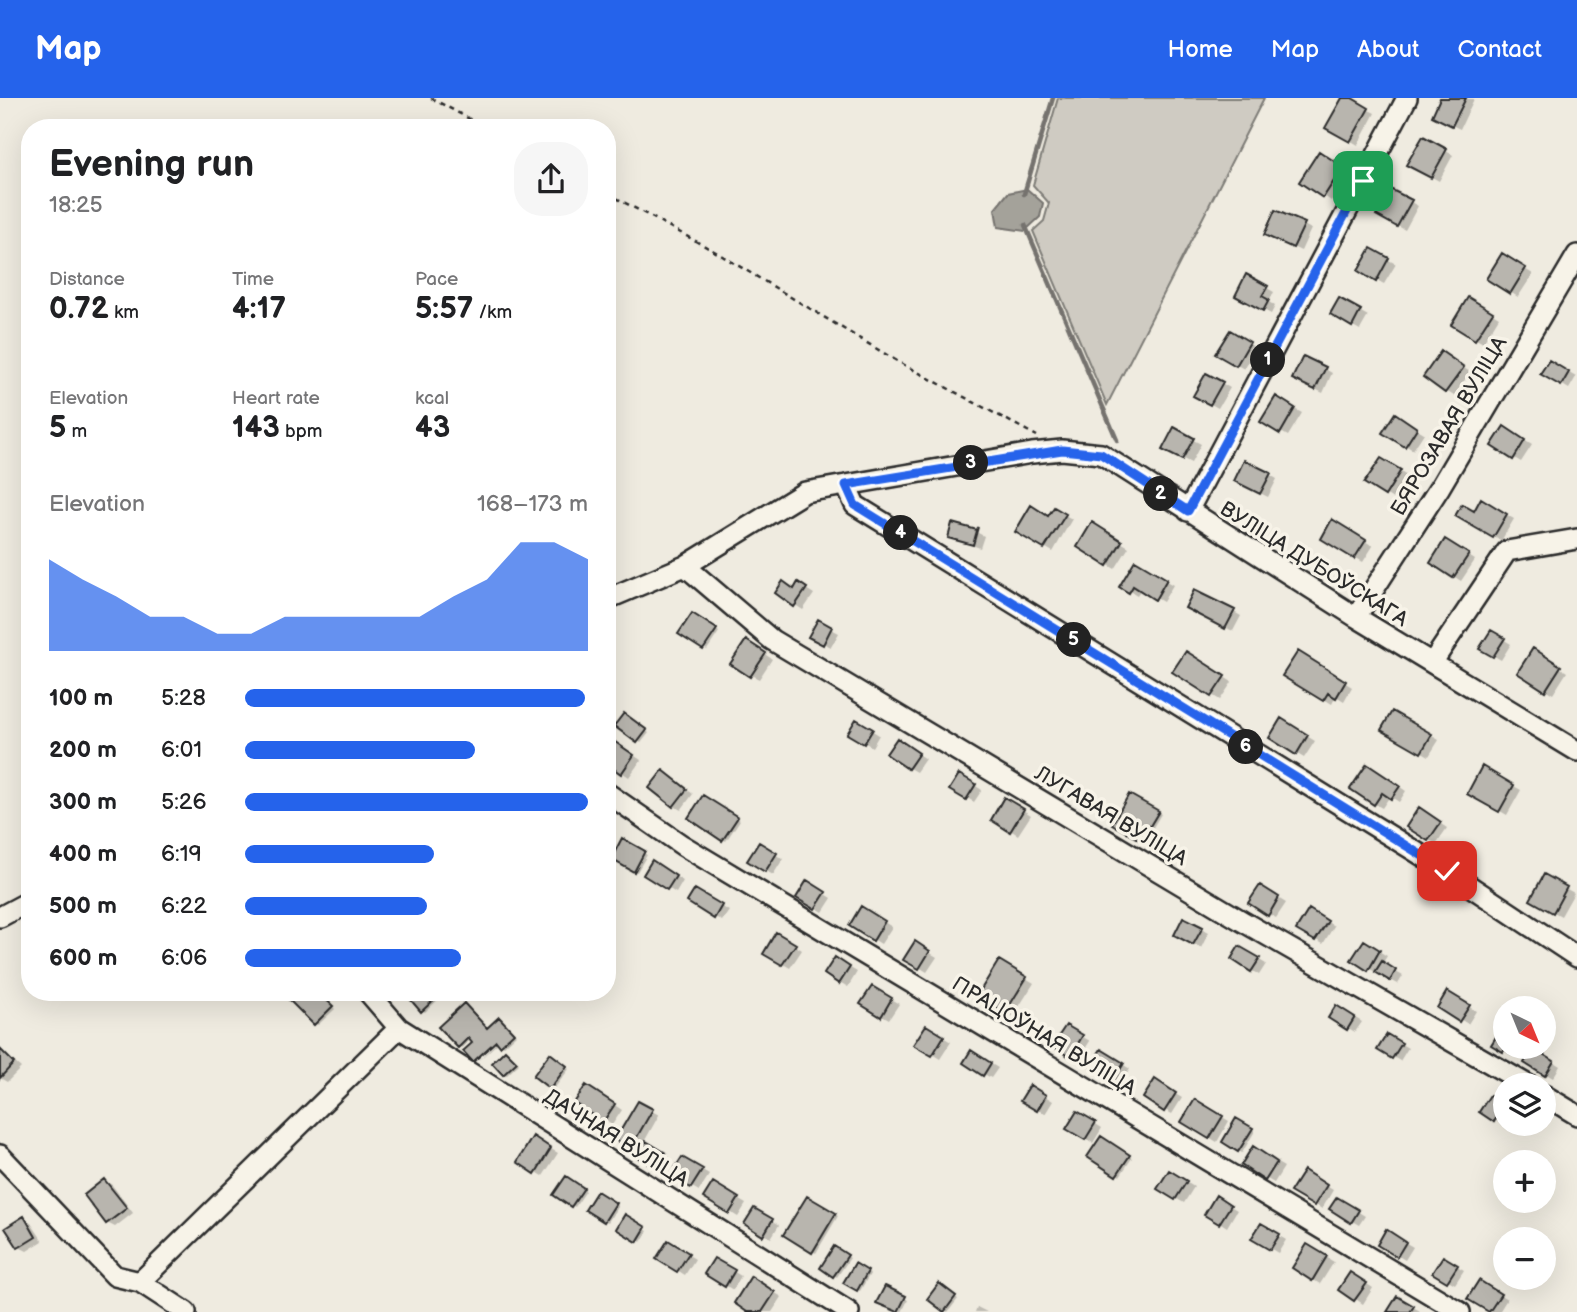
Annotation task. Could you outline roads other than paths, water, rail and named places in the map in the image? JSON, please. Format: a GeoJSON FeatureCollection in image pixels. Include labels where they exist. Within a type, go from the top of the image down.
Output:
{"type":"FeatureCollection","features":[{"type":"Feature","properties":{"kind":"street"},"geometry":{"type":"LineString","coordinates":[[1188,511],[1407,98]]}},
{"type":"Feature","properties":{"kind":"street","name":"БЯРОЗАВАЯ ВУЛІЦА"},"geometry":{"type":"LineString","coordinates":[[1356,617],[1440,487],[1577,255]]}},
{"type":"Feature","properties":{"kind":"street","name":"ВУЛІЦА ДУБОЎСКАГА"},"geometry":{"type":"LineString","coordinates":[[616,595],[685,566],[806,492],[1062,450],[1101,454],[1356,617],[1577,751]]}},
{"type":"Feature","properties":{"kind":"street"},"geometry":{"type":"LineString","coordinates":[[846,485],[855,505],[1447,871],[1577,957]]}},
{"type":"Feature","properties":{"kind":"street"},"geometry":{"type":"LineString","coordinates":[[1432,663],[1507,551],[1577,538]]}},
{"type":"Feature","properties":{"kind":"street","name":"ЛУГАВАЯ ВУЛІЦА"},"geometry":{"type":"LineString","coordinates":[[685,566],[772,640],[1230,914],[1507,1073]]}},
{"type":"Feature","properties":{"kind":"street","name":"ПРАЦОЎНАЯ ВУЛІЦА"},"geometry":{"type":"LineString","coordinates":[[616,799],[682,845],[1460,1312]]}},
{"type":"Feature","properties":{"kind":"street"},"geometry":{"type":"LineString","coordinates":[[0,917],[21,906]]}},
{"type":"Feature","properties":{"kind":"street","name":"ДАЧНАЯ ВУЛІЦА"},"geometry":{"type":"LineString","coordinates":[[376,1001],[399,1028],[849,1312]]}},
{"type":"Feature","properties":{"kind":"street"},"geometry":{"type":"LineString","coordinates":[[140,1282],[399,1028]]}},
{"type":"Feature","properties":{"kind":"street"},"geometry":{"type":"LineString","coordinates":[[1556,1102],[1577,1115]]}},
{"type":"Feature","properties":{"kind":"street"},"geometry":{"type":"LineString","coordinates":[[0,1155],[115,1276],[140,1282],[186,1312]]}},
{"type":"Feature","properties":{"kind":"waterway"},"geometry":{"type":"LineString","coordinates":[[1024,194],[1053,98]]}},
{"type":"Feature","properties":{"kind":"waterway"},"geometry":{"type":"LineString","coordinates":[[1025,225],[1117,440]]}}]}
